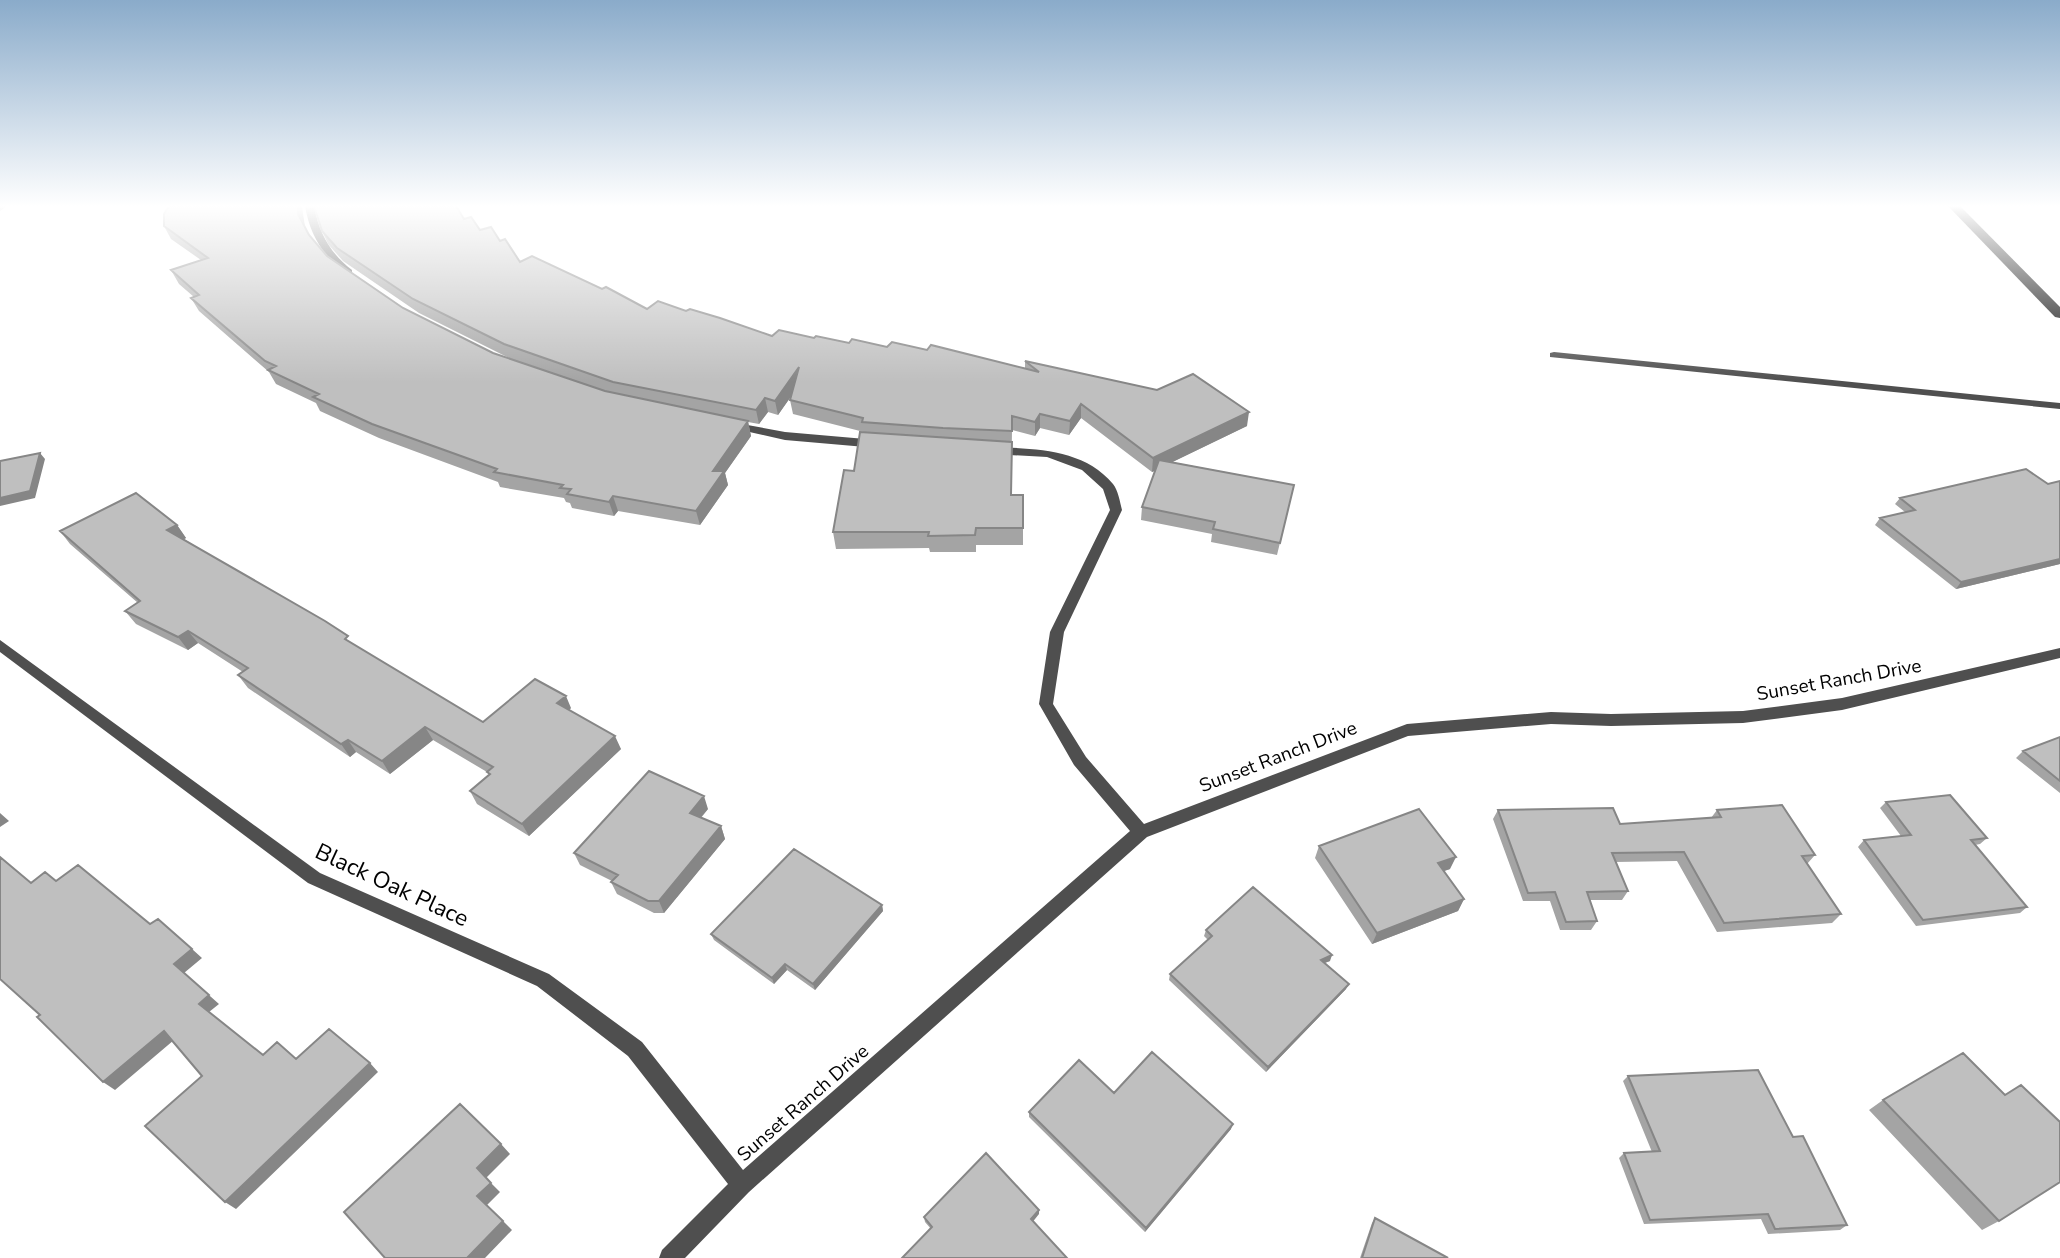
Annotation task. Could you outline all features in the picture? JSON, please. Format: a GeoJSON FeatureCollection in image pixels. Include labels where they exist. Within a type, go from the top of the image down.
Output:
{"type":"FeatureCollection","features":[{"type":"Feature","properties":{"kind":"main road"},"geometry":{"type":"LineString","coordinates":[[2011,265],[2060,314]]}},
{"type":"Feature","properties":{"kind":"street"},"geometry":{"type":"LineString","coordinates":[[338,265],[360,280]]}},
{"type":"Feature","properties":{"kind":"street"},"geometry":{"type":"LineString","coordinates":[[1554,355],[2060,406]]}},
{"type":"Feature","properties":{"kind":"street"},"geometry":{"type":"LineString","coordinates":[[719,422],[785,436],[891,445]]}},
{"type":"Feature","properties":{"kind":"street"},"geometry":{"type":"LineString","coordinates":[[983,451],[1049,453],[1086,467],[1109,487],[1116,510],[1057,632],[1046,704],[1080,761],[1141,832]]}},
{"type":"Feature","properties":{"kind":"street","name":"Black Oak Place"},"geometry":{"type":"LineString","coordinates":[[0,645],[314,878],[543,980],[635,1049],[742,1185]]}},
{"type":"Feature","properties":{"kind":"street","name":"Sunset Ranch Drive"},"geometry":{"type":"LineString","coordinates":[[670,1258],[742,1185],[1141,832],[1407,730],[1551,719],[1743,717],[1842,704],[2060,653]]}},
{"type":"Feature","properties":{"kind":"building"},"geometry":{"type":"Polygon","coordinates":[[[187,265],[340,265],[403,308],[493,353],[605,391],[748,421],[713,471],[724,471],[696,511],[613,496],[609,502],[567,494],[571,489],[560,488],[563,485],[494,472],[497,469],[372,424],[313,397],[319,394],[268,370],[276,366],[265,361],[191,298],[199,295],[171,270],[187,265]]]}},
{"type":"Feature","properties":{"kind":"building"},"geometry":{"type":"Polygon","coordinates":[[[362,265],[550,265],[602,289],[606,287],[647,309],[658,301],[772,336],[779,330],[849,343],[852,339],[887,347],[892,342],[927,350],[931,345],[1039,372],[1025,361],[1157,390],[1193,374],[1249,412],[1153,458],[1081,404],[1070,421],[1040,414],[1035,422],[1012,416],[1012,431],[862,422],[863,418],[790,400],[799,367],[775,401],[765,398],[756,410],[613,382],[504,344],[413,299],[362,265]]]}},
{"type":"Feature","properties":{"kind":"building"},"geometry":{"type":"Polygon","coordinates":[[[860,432],[1012,442],[1011,495],[1023,495],[1023,528],[976,528],[975,535],[928,536],[929,532],[833,532],[844,470],[854,471],[860,432]]]}},
{"type":"Feature","properties":{"kind":"building"},"geometry":{"type":"Polygon","coordinates":[[[40,453],[30,491],[0,498],[0,461],[40,453]]]}},
{"type":"Feature","properties":{"kind":"building"},"geometry":{"type":"Polygon","coordinates":[[[1159,460],[1294,485],[1280,543],[1213,529],[1215,522],[1142,507],[1159,460]]]}},
{"type":"Feature","properties":{"kind":"building"},"geometry":{"type":"Polygon","coordinates":[[[2026,469],[2048,484],[2060,481],[2060,559],[1961,582],[1880,518],[1915,510],[1900,498],[2026,469]]]}},
{"type":"Feature","properties":{"kind":"building"},"geometry":{"type":"Polygon","coordinates":[[[136,493],[177,525],[167,530],[325,621],[348,636],[345,639],[483,722],[535,679],[566,696],[557,703],[615,736],[522,824],[470,791],[490,774],[487,772],[493,767],[425,727],[382,761],[348,740],[341,744],[238,675],[248,668],[188,631],[178,637],[125,611],[140,601],[60,531],[136,493]]]}},
{"type":"Feature","properties":{"kind":"building"},"geometry":{"type":"Polygon","coordinates":[[[2060,737],[2060,781],[2023,751],[2060,737]]]}},
{"type":"Feature","properties":{"kind":"building"},"geometry":{"type":"Polygon","coordinates":[[[649,771],[704,796],[690,813],[721,826],[659,901],[648,901],[611,882],[618,875],[574,853],[649,771]]]}},
{"type":"Feature","properties":{"kind":"building"},"geometry":{"type":"Polygon","coordinates":[[[1950,795],[1987,838],[1971,840],[2027,907],[1923,920],[1864,840],[1911,835],[1886,802],[1950,795]]]}},
{"type":"Feature","properties":{"kind":"building"},"geometry":{"type":"Polygon","coordinates":[[[1782,805],[1815,855],[1802,856],[1841,914],[1724,923],[1684,852],[1612,853],[1628,891],[1587,892],[1597,921],[1566,922],[1555,892],[1528,893],[1498,810],[1613,808],[1620,824],[1721,817],[1717,810],[1782,805]]]}},
{"type":"Feature","properties":{"kind":"building"},"geometry":{"type":"Polygon","coordinates":[[[1419,809],[1456,857],[1438,863],[1464,899],[1377,933],[1319,846],[1419,809]]]}},
{"type":"Feature","properties":{"kind":"building"},"geometry":{"type":"Polygon","coordinates":[[[794,849],[882,905],[813,984],[785,964],[772,978],[711,934],[794,849]]]}},
{"type":"Feature","properties":{"kind":"building"},"geometry":{"type":"Polygon","coordinates":[[[0,857],[31,883],[45,872],[56,881],[78,865],[150,924],[158,919],[192,949],[174,964],[209,995],[199,1004],[263,1055],[277,1042],[296,1059],[329,1029],[370,1063],[225,1202],[145,1126],[202,1076],[164,1031],[103,1082],[37,1017],[40,1015],[0,979],[0,857]]]}},
{"type":"Feature","properties":{"kind":"building"},"geometry":{"type":"Polygon","coordinates":[[[1253,887],[1332,955],[1321,960],[1349,984],[1268,1067],[1170,974],[1212,936],[1206,930],[1253,887]]]}},
{"type":"Feature","properties":{"kind":"building"},"geometry":{"type":"Polygon","coordinates":[[[1152,1052],[1233,1124],[1146,1228],[1029,1112],[1079,1060],[1114,1093],[1152,1052]]]}},
{"type":"Feature","properties":{"kind":"building"},"geometry":{"type":"Polygon","coordinates":[[[1963,1053],[2005,1095],[2021,1085],[2060,1122],[2060,1182],[1999,1221],[1883,1100],[1963,1053]]]}},
{"type":"Feature","properties":{"kind":"building"},"geometry":{"type":"Polygon","coordinates":[[[1758,1070],[1793,1137],[1803,1136],[1847,1225],[1775,1229],[1768,1214],[1650,1220],[1624,1153],[1660,1151],[1628,1076],[1758,1070]]]}},
{"type":"Feature","properties":{"kind":"building"},"geometry":{"type":"Polygon","coordinates":[[[460,1104],[501,1144],[477,1168],[491,1183],[477,1196],[503,1221],[467,1258],[385,1258],[344,1212],[460,1104]]]}},
{"type":"Feature","properties":{"kind":"building"},"geometry":{"type":"Polygon","coordinates":[[[986,1153],[1039,1210],[1031,1219],[1067,1258],[902,1258],[932,1227],[924,1217],[986,1153]]]}},
{"type":"Feature","properties":{"kind":"building"},"geometry":{"type":"Polygon","coordinates":[[[1375,1218],[1448,1258],[1362,1258],[1375,1218]]]}}]}
